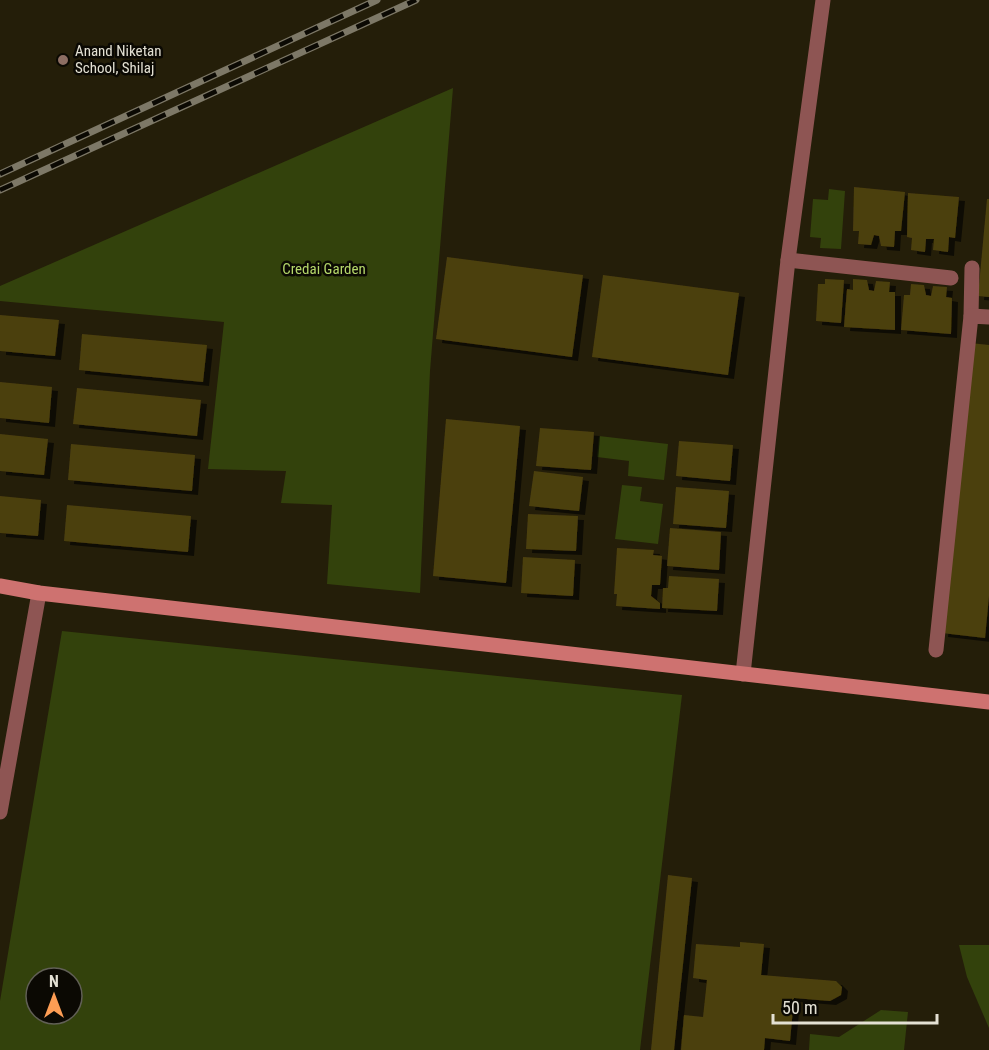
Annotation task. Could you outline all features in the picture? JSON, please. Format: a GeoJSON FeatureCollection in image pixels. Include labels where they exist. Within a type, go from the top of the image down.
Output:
{"type":"FeatureCollection","features":[{"type":"Feature","properties":{"kind":"street"},"geometry":{"type":"LineString","coordinates":[[743,674],[788,260],[823,0]]}},
{"type":"Feature","properties":{"kind":"street"},"geometry":{"type":"LineString","coordinates":[[788,260],[951,278]]}},
{"type":"Feature","properties":{"kind":"street"},"geometry":{"type":"LineString","coordinates":[[936,650],[971,316],[972,268]]}},
{"type":"Feature","properties":{"kind":"street"},"geometry":{"type":"LineString","coordinates":[[971,316],[989,317]]}},
{"type":"Feature","properties":{"kind":"street"},"geometry":{"type":"LineString","coordinates":[[0,586],[39,593],[989,702]]}},
{"type":"Feature","properties":{"kind":"street"},"geometry":{"type":"LineString","coordinates":[[0,812],[39,593]]}},
{"type":"Feature","properties":{"kind":"green space","name":"Credai Garden"},"geometry":{"type":"Polygon","coordinates":[[[453,88],[430,371],[420,593],[327,584],[332,505],[281,503],[286,471],[208,469],[224,322],[0,301],[0,286],[453,88]]]}},
{"type":"Feature","properties":{"kind":"green space"},"geometry":{"type":"Polygon","coordinates":[[[829,189],[845,191],[841,249],[820,248],[821,238],[810,237],[813,199],[828,200],[829,189]]]}},
{"type":"Feature","properties":{"kind":"green space"},"geometry":{"type":"Polygon","coordinates":[[[599,436],[668,444],[664,480],[628,476],[629,461],[597,457],[599,436]]]}},
{"type":"Feature","properties":{"kind":"green space"},"geometry":{"type":"Polygon","coordinates":[[[622,485],[642,487],[640,501],[663,504],[658,544],[615,539],[622,485]]]}},
{"type":"Feature","properties":{"kind":"green space"},"geometry":{"type":"Polygon","coordinates":[[[62,631],[682,695],[640,1050],[0,1050],[0,1001],[62,631]]]}},
{"type":"Feature","properties":{"kind":"green space"},"geometry":{"type":"Polygon","coordinates":[[[959,945],[989,945],[989,1028],[967,977],[959,945]]]}},
{"type":"Feature","properties":{"kind":"green space"},"geometry":{"type":"Polygon","coordinates":[[[881,1010],[908,1012],[904,1050],[809,1050],[810,1034],[839,1037],[881,1010]]]}},
{"type":"Feature","properties":{"kind":"building"},"geometry":{"type":"Polygon","coordinates":[[[854,187],[905,192],[901,231],[895,231],[894,247],[881,246],[879,236],[874,235],[871,245],[858,244],[859,231],[853,231],[854,187]]]}},
{"type":"Feature","properties":{"kind":"building"},"geometry":{"type":"Polygon","coordinates":[[[908,193],[959,197],[955,238],[949,237],[948,252],[933,250],[934,239],[926,239],[925,252],[911,250],[912,238],[907,237],[908,193]]]}},
{"type":"Feature","properties":{"kind":"building"},"geometry":{"type":"Polygon","coordinates":[[[987,199],[989,199],[989,297],[978,296],[987,199]]]}},
{"type":"Feature","properties":{"kind":"building"},"geometry":{"type":"Polygon","coordinates":[[[447,257],[583,275],[572,357],[436,339],[447,257]]]}},
{"type":"Feature","properties":{"kind":"building"},"geometry":{"type":"Polygon","coordinates":[[[603,275],[739,293],[728,375],[592,357],[603,275]]]}},
{"type":"Feature","properties":{"kind":"building"},"geometry":{"type":"Polygon","coordinates":[[[825,279],[844,280],[841,323],[816,321],[818,284],[825,284],[825,279]]]}},
{"type":"Feature","properties":{"kind":"building"},"geometry":{"type":"Polygon","coordinates":[[[853,279],[867,280],[869,290],[874,291],[876,281],[890,282],[889,292],[895,292],[895,330],[844,327],[847,289],[853,290],[853,279]]]}},
{"type":"Feature","properties":{"kind":"building"},"geometry":{"type":"Polygon","coordinates":[[[911,284],[924,285],[926,295],[931,296],[933,286],[947,287],[946,297],[952,298],[951,334],[901,330],[904,295],[910,295],[911,284]]]}},
{"type":"Feature","properties":{"kind":"building"},"geometry":{"type":"Polygon","coordinates":[[[0,315],[59,320],[55,356],[0,351],[0,315]]]}},
{"type":"Feature","properties":{"kind":"building"},"geometry":{"type":"Polygon","coordinates":[[[82,334],[207,345],[203,382],[79,370],[82,334]]]}},
{"type":"Feature","properties":{"kind":"building"},"geometry":{"type":"Polygon","coordinates":[[[970,343],[989,345],[989,596],[985,638],[942,633],[970,343]]]}},
{"type":"Feature","properties":{"kind":"building"},"geometry":{"type":"Polygon","coordinates":[[[0,382],[52,387],[49,423],[0,418],[0,382]]]}},
{"type":"Feature","properties":{"kind":"building"},"geometry":{"type":"Polygon","coordinates":[[[77,388],[201,400],[197,436],[73,424],[77,388]]]}},
{"type":"Feature","properties":{"kind":"building"},"geometry":{"type":"Polygon","coordinates":[[[446,419],[520,426],[506,583],[433,576],[446,419]]]}},
{"type":"Feature","properties":{"kind":"building"},"geometry":{"type":"Polygon","coordinates":[[[540,428],[594,432],[591,470],[536,466],[540,428]]]}},
{"type":"Feature","properties":{"kind":"building"},"geometry":{"type":"Polygon","coordinates":[[[0,434],[48,439],[44,475],[0,471],[0,434]]]}},
{"type":"Feature","properties":{"kind":"building"},"geometry":{"type":"Polygon","coordinates":[[[679,441],[733,445],[730,481],[676,476],[679,441]]]}},
{"type":"Feature","properties":{"kind":"building"},"geometry":{"type":"Polygon","coordinates":[[[71,444],[195,455],[192,491],[68,480],[71,444]]]}},
{"type":"Feature","properties":{"kind":"building"},"geometry":{"type":"Polygon","coordinates":[[[534,471],[583,477],[579,511],[529,506],[534,471]]]}},
{"type":"Feature","properties":{"kind":"building"},"geometry":{"type":"Polygon","coordinates":[[[676,487],[729,491],[726,528],[673,524],[676,487]]]}},
{"type":"Feature","properties":{"kind":"building"},"geometry":{"type":"Polygon","coordinates":[[[0,496],[41,500],[38,536],[0,533],[0,496]]]}},
{"type":"Feature","properties":{"kind":"building"},"geometry":{"type":"Polygon","coordinates":[[[67,505],[191,516],[188,552],[64,541],[67,505]]]}},
{"type":"Feature","properties":{"kind":"building"},"geometry":{"type":"Polygon","coordinates":[[[528,514],[578,516],[576,551],[526,549],[528,514]]]}},
{"type":"Feature","properties":{"kind":"building"},"geometry":{"type":"Polygon","coordinates":[[[670,528],[721,532],[719,570],[667,566],[670,528]]]}},
{"type":"Feature","properties":{"kind":"building"},"geometry":{"type":"Polygon","coordinates":[[[617,548],[654,550],[653,555],[662,556],[660,585],[652,585],[651,596],[660,603],[660,609],[616,606],[617,594],[614,594],[617,548]]]}},
{"type":"Feature","properties":{"kind":"building"},"geometry":{"type":"Polygon","coordinates":[[[523,557],[575,560],[573,596],[521,593],[523,557]]]}},
{"type":"Feature","properties":{"kind":"building"},"geometry":{"type":"Polygon","coordinates":[[[669,576],[719,579],[717,611],[662,608],[663,588],[668,588],[669,576]]]}},
{"type":"Feature","properties":{"kind":"building"},"geometry":{"type":"Polygon","coordinates":[[[668,875],[692,878],[674,1050],[651,1050],[668,875]]]}},
{"type":"Feature","properties":{"kind":"building"},"geometry":{"type":"Polygon","coordinates":[[[740,942],[764,944],[761,975],[836,981],[842,987],[841,995],[830,1001],[794,998],[790,1041],[765,1038],[764,1050],[681,1050],[684,1015],[703,1017],[707,980],[693,978],[696,944],[740,947],[740,942]]]}},
{"type":"Feature","properties":{"kind":"railway"},"geometry":{"type":"LineString","coordinates":[[0,174],[377,0]]}},
{"type":"Feature","properties":{"kind":"railway"},"geometry":{"type":"LineString","coordinates":[[0,190],[416,0]]}},
{"type":"Feature","properties":{"kind":"place","name":"Anand Niketan School, Shilaj"},"geometry":{"type":"Point","coordinates":[63,60]}}]}
